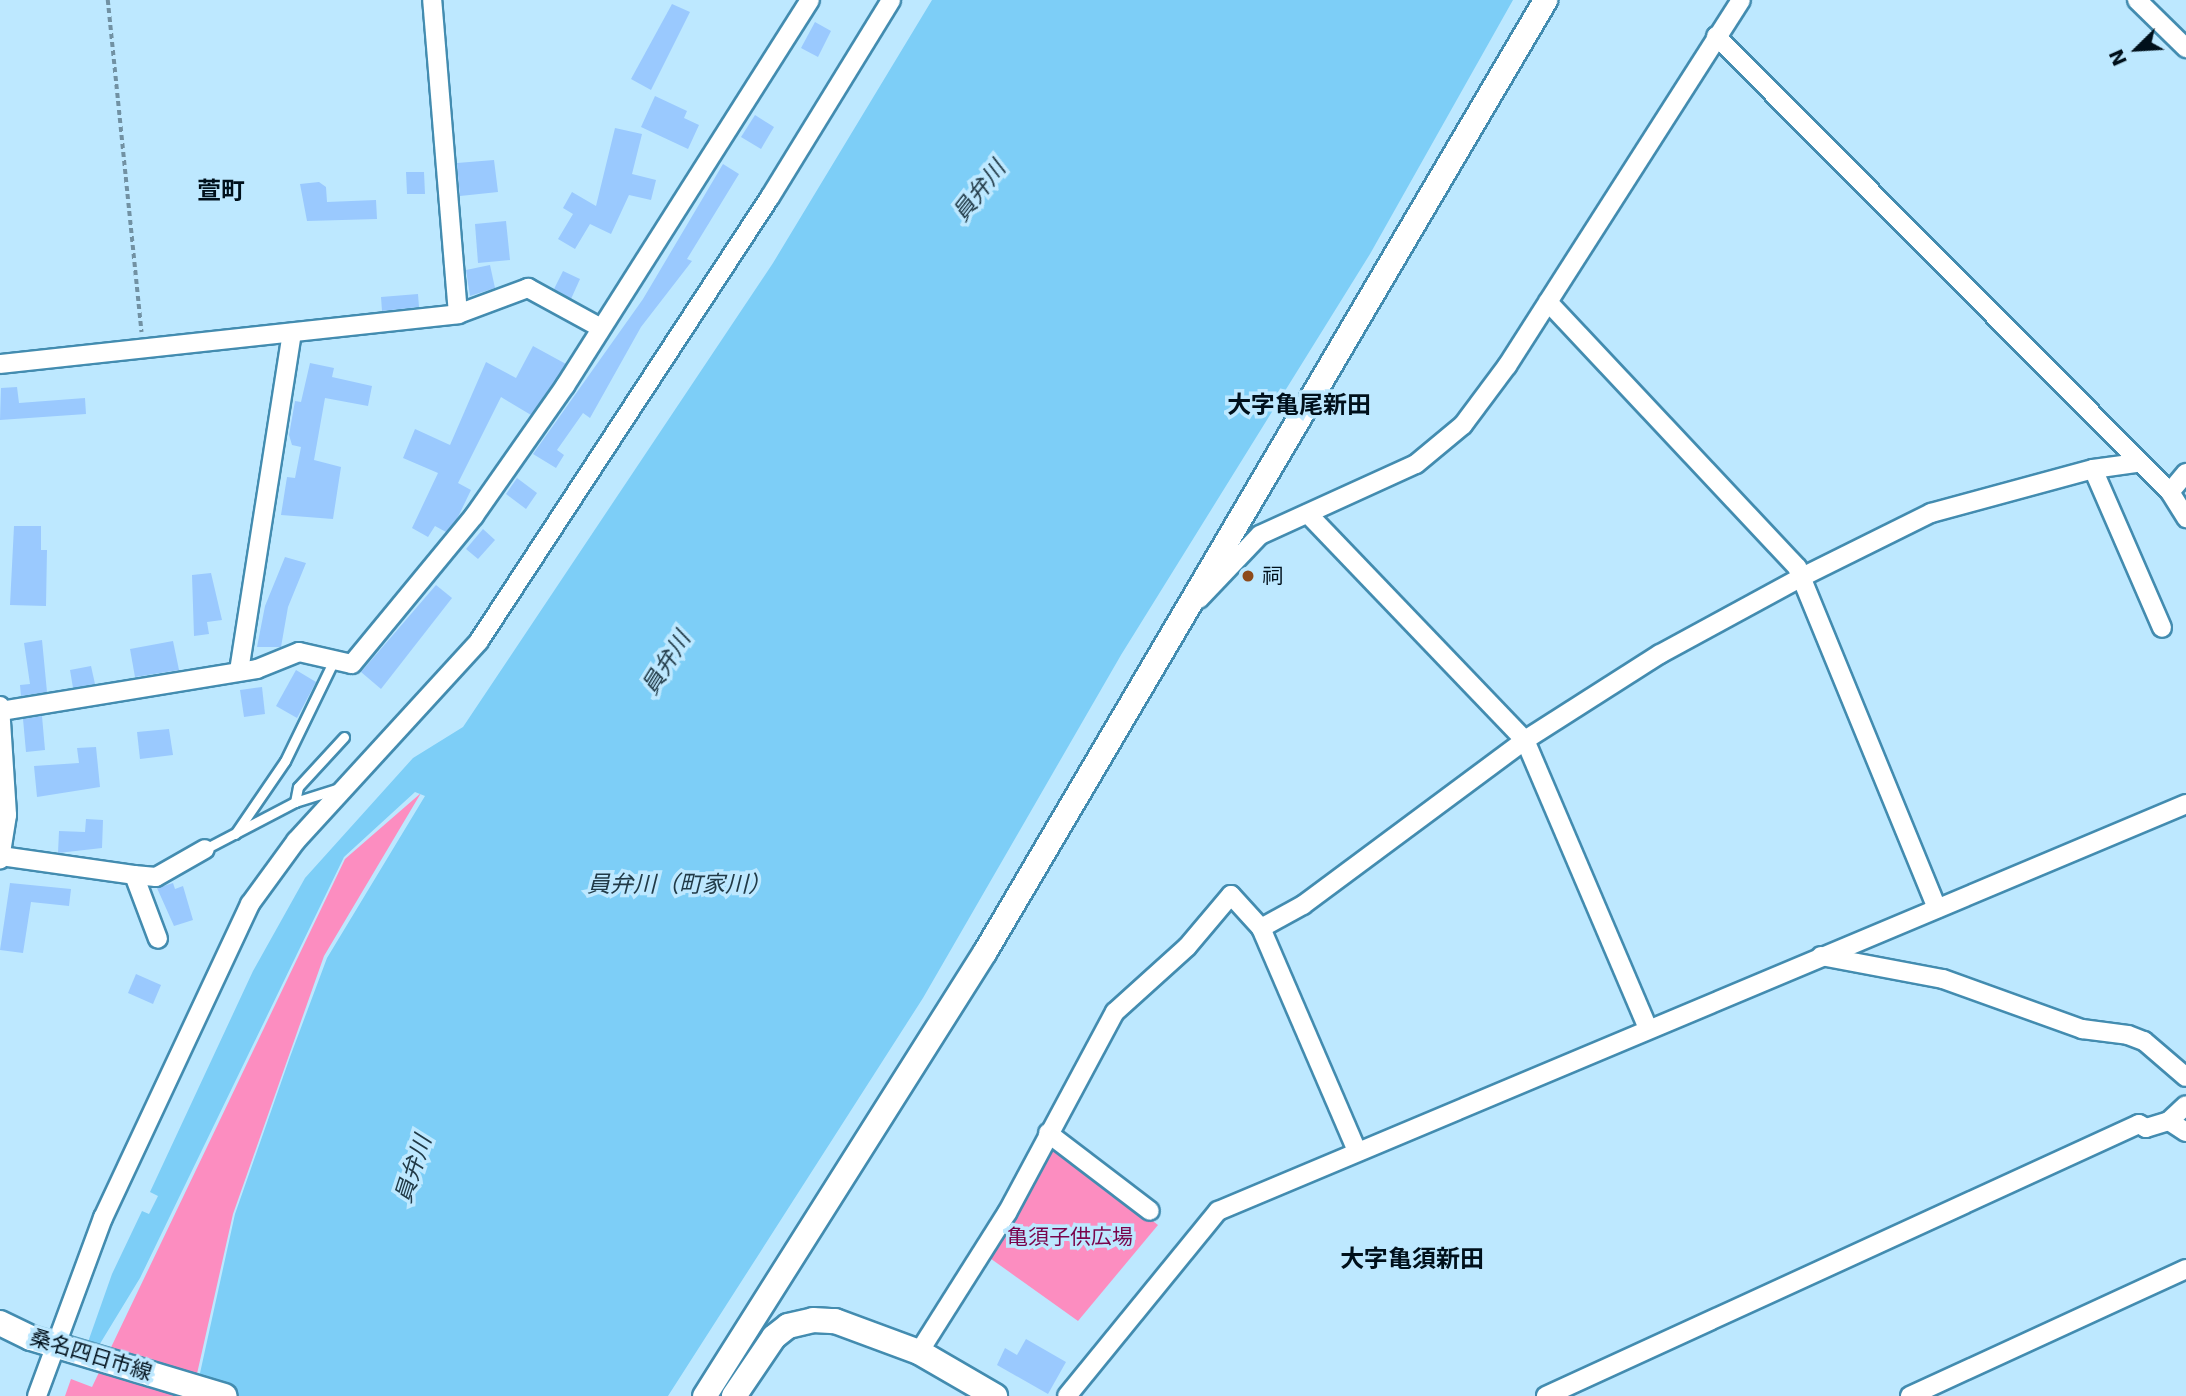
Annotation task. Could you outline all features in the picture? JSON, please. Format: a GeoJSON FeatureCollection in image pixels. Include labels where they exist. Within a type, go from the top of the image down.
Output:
{"type":"FeatureCollection","features":[{"type":"Feature","properties":{"kind":"main road"},"geometry":{"type":"LineString","coordinates":[[734,1396],[788,1326],[835,1321],[919,1352],[995,1396]]}},
{"type":"Feature","properties":{"kind":"main road","name":"桑名四日市線"},"geometry":{"type":"LineString","coordinates":[[0,1323],[54,1345],[224,1396]]}},
{"type":"Feature","properties":{"kind":"street"},"geometry":{"type":"LineString","coordinates":[[432,0],[458,314]]}},
{"type":"Feature","properties":{"kind":"street"},"geometry":{"type":"LineString","coordinates":[[1,711],[239,671],[299,652],[352,664],[474,516],[601,328],[810,0]]}},
{"type":"Feature","properties":{"kind":"street"},"geometry":{"type":"LineString","coordinates":[[37,1396],[103,1218],[250,904],[270,872],[479,641],[770,197],[891,0]]}},
{"type":"Feature","properties":{"kind":"street"},"geometry":{"type":"LineString","coordinates":[[704,1396],[985,951],[1545,0]]}},
{"type":"Feature","properties":{"kind":"street"},"geometry":{"type":"LineString","coordinates":[[1180,621],[1260,535],[1416,464],[1447,440],[1507,366],[1741,0]]}},
{"type":"Feature","properties":{"kind":"street"},"geometry":{"type":"LineString","coordinates":[[2137,0],[2186,48]]}},
{"type":"Feature","properties":{"kind":"street"},"geometry":{"type":"LineString","coordinates":[[1716,36],[2136,463],[2170,492],[2186,518]]}},
{"type":"Feature","properties":{"kind":"street"},"geometry":{"type":"LineString","coordinates":[[0,363],[458,314],[528,288],[601,328]]}},
{"type":"Feature","properties":{"kind":"street"},"geometry":{"type":"LineString","coordinates":[[1548,302],[1802,578],[1937,908]]}},
{"type":"Feature","properties":{"kind":"street"},"geometry":{"type":"LineString","coordinates":[[239,671],[292,333]]}},
{"type":"Feature","properties":{"kind":"street"},"geometry":{"type":"LineString","coordinates":[[1261,928],[1303,905],[1525,740],[1660,654],[1802,578],[1931,513],[2093,469],[2136,463]]}},
{"type":"Feature","properties":{"kind":"street"},"geometry":{"type":"LineString","coordinates":[[2093,469],[2162,628]]}},
{"type":"Feature","properties":{"kind":"street"},"geometry":{"type":"LineString","coordinates":[[2170,492],[2186,473]]}},
{"type":"Feature","properties":{"kind":"street"},"geometry":{"type":"LineString","coordinates":[[1308,514],[1525,740],[1648,1028]]}},
{"type":"Feature","properties":{"kind":"street"},"geometry":{"type":"LineString","coordinates":[[0,706],[7,816],[1,858],[156,877],[205,849]]}},
{"type":"Feature","properties":{"kind":"street"},"geometry":{"type":"LineString","coordinates":[[1067,1396],[1218,1211],[2186,804]]}},
{"type":"Feature","properties":{"kind":"street"},"geometry":{"type":"LineString","coordinates":[[134,875],[158,939]]}},
{"type":"Feature","properties":{"kind":"street"},"geometry":{"type":"LineString","coordinates":[[919,1352],[1007,1213],[1115,1012],[1187,947],[1231,895],[1261,928],[1357,1151]]}},
{"type":"Feature","properties":{"kind":"street"},"geometry":{"type":"LineString","coordinates":[[1821,956],[1943,979],[2082,1029],[2128,1035],[2144,1041],[2186,1077]]}},
{"type":"Feature","properties":{"kind":"street"},"geometry":{"type":"LineString","coordinates":[[1546,1396],[2139,1124],[2146,1128],[2169,1121],[2186,1105]]}},
{"type":"Feature","properties":{"kind":"street"},"geometry":{"type":"LineString","coordinates":[[2169,1121],[2186,1132]]}},
{"type":"Feature","properties":{"kind":"street"},"geometry":{"type":"LineString","coordinates":[[1048,1133],[1150,1211]]}},
{"type":"Feature","properties":{"kind":"street"},"geometry":{"type":"LineString","coordinates":[[1910,1396],[2186,1269]]}},
{"type":"Feature","properties":{"kind":"lane"},"geometry":{"type":"LineString","coordinates":[[234,834],[285,761],[334,660]]}},
{"type":"Feature","properties":{"kind":"lane"},"geometry":{"type":"LineString","coordinates":[[295,802],[298,787],[344,737]]}},
{"type":"Feature","properties":{"kind":"lane"},"geometry":{"type":"LineString","coordinates":[[205,849],[295,802],[346,786]]}},
{"type":"Feature","properties":{"kind":"path"},"geometry":{"type":"LineString","coordinates":[[108,0],[144,349]]}},
{"type":"Feature","properties":{"kind":"green space"},"geometry":{"type":"Polygon","coordinates":[[[421,793],[324,956],[233,1214],[192,1396],[65,1396],[71,1379],[92,1387],[345,859],[421,793]]]}},
{"type":"Feature","properties":{"kind":"green space","name":"亀須子供広場"},"geometry":{"type":"Polygon","coordinates":[[[1058,1147],[1158,1225],[1078,1321],[987,1256],[1045,1149],[1058,1147]]]}},
{"type":"Feature","properties":{"kind":"water","name":"員弁川（町家川）"},"geometry":{"type":"Polygon","coordinates":[[[932,0],[1513,0],[1370,254],[1121,655],[923,998],[668,1396],[195,1396],[235,1214],[290,1057],[327,958],[425,796],[415,792],[344,857],[140,1278],[98,1347],[88,1342],[112,1274],[142,1211],[149,1214],[158,1196],[150,1192],[253,971],[305,878],[413,758],[463,727],[773,263],[932,0]]]}},
{"type":"Feature","properties":{"kind":"building"},"geometry":{"type":"Polygon","coordinates":[[[672,4],[690,12],[651,90],[631,79],[672,4]]]}},
{"type":"Feature","properties":{"kind":"building"},"geometry":{"type":"Polygon","coordinates":[[[815,22],[831,31],[818,57],[801,48],[815,22]]]}},
{"type":"Feature","properties":{"kind":"building"},"geometry":{"type":"Polygon","coordinates":[[[655,96],[687,111],[684,118],[699,125],[688,149],[641,127],[655,96]]]}},
{"type":"Feature","properties":{"kind":"building"},"geometry":{"type":"Polygon","coordinates":[[[755,115],[774,127],[761,149],[741,137],[755,115]]]}},
{"type":"Feature","properties":{"kind":"building"},"geometry":{"type":"Polygon","coordinates":[[[615,128],[642,134],[632,174],[656,180],[651,200],[629,195],[611,234],[590,224],[575,249],[558,239],[573,214],[563,208],[572,192],[596,206],[615,128]]]}},
{"type":"Feature","properties":{"kind":"building"},"geometry":{"type":"Polygon","coordinates":[[[494,160],[498,192],[460,196],[457,163],[494,160]]]}},
{"type":"Feature","properties":{"kind":"building"},"geometry":{"type":"Polygon","coordinates":[[[723,164],[739,174],[687,259],[692,261],[641,327],[590,418],[583,413],[557,450],[564,455],[556,468],[533,454],[643,299],[723,164]]]}},
{"type":"Feature","properties":{"kind":"building"},"geometry":{"type":"Polygon","coordinates":[[[406,172],[424,172],[425,194],[407,194],[406,172]]]}},
{"type":"Feature","properties":{"kind":"building"},"geometry":{"type":"Polygon","coordinates":[[[319,182],[326,187],[327,202],[376,200],[377,219],[307,221],[300,184],[319,182]]]}},
{"type":"Feature","properties":{"kind":"building"},"geometry":{"type":"Polygon","coordinates":[[[506,221],[510,260],[478,263],[475,224],[506,221]]]}},
{"type":"Feature","properties":{"kind":"building"},"geometry":{"type":"Polygon","coordinates":[[[490,265],[495,288],[470,296],[466,270],[490,265]]]}},
{"type":"Feature","properties":{"kind":"building"},"geometry":{"type":"Polygon","coordinates":[[[563,271],[580,279],[571,299],[554,289],[563,271]]]}},
{"type":"Feature","properties":{"kind":"building"},"geometry":{"type":"Polygon","coordinates":[[[418,294],[419,307],[382,311],[381,297],[418,294]]]}},
{"type":"Feature","properties":{"kind":"building"},"geometry":{"type":"Polygon","coordinates":[[[533,346],[566,364],[556,380],[531,415],[501,397],[458,483],[471,490],[457,519],[446,532],[435,526],[428,537],[412,528],[438,473],[403,458],[415,429],[450,445],[486,362],[516,378],[533,346]]]}},
{"type":"Feature","properties":{"kind":"building"},"geometry":{"type":"Polygon","coordinates":[[[310,363],[334,368],[332,377],[372,386],[368,406],[325,398],[314,460],[341,467],[333,519],[281,515],[287,477],[295,478],[301,447],[292,445],[289,435],[295,401],[301,402],[310,363]]]}},
{"type":"Feature","properties":{"kind":"building"},"geometry":{"type":"Polygon","coordinates":[[[17,387],[19,403],[85,398],[86,414],[0,420],[1,388],[17,387]]]}},
{"type":"Feature","properties":{"kind":"building"},"geometry":{"type":"Polygon","coordinates":[[[517,478],[537,493],[526,509],[506,494],[517,478]]]}},
{"type":"Feature","properties":{"kind":"building"},"geometry":{"type":"Polygon","coordinates":[[[14,526],[41,526],[41,550],[47,550],[46,606],[10,605],[14,526]]]}},
{"type":"Feature","properties":{"kind":"building"},"geometry":{"type":"Polygon","coordinates":[[[483,529],[495,540],[478,559],[466,549],[483,529]]]}},
{"type":"Feature","properties":{"kind":"building"},"geometry":{"type":"Polygon","coordinates":[[[285,557],[306,563],[288,607],[281,647],[257,647],[265,606],[285,557]]]}},
{"type":"Feature","properties":{"kind":"building"},"geometry":{"type":"Polygon","coordinates":[[[211,573],[222,620],[207,622],[209,634],[194,636],[192,575],[211,573]]]}},
{"type":"Feature","properties":{"kind":"building"},"geometry":{"type":"Polygon","coordinates":[[[436,585],[452,598],[381,689],[361,672],[436,585]]]}},
{"type":"Feature","properties":{"kind":"building"},"geometry":{"type":"Polygon","coordinates":[[[42,640],[47,692],[21,696],[20,685],[30,684],[24,643],[42,640]]]}},
{"type":"Feature","properties":{"kind":"building"},"geometry":{"type":"Polygon","coordinates":[[[173,641],[179,670],[135,677],[130,649],[173,641]]]}},
{"type":"Feature","properties":{"kind":"building"},"geometry":{"type":"Polygon","coordinates":[[[91,666],[95,684],[73,688],[70,670],[91,666]]]}},
{"type":"Feature","properties":{"kind":"building"},"geometry":{"type":"Polygon","coordinates":[[[296,670],[316,682],[297,718],[276,706],[296,670]]]}},
{"type":"Feature","properties":{"kind":"building"},"geometry":{"type":"Polygon","coordinates":[[[262,687],[265,714],[244,717],[240,690],[262,687]]]}},
{"type":"Feature","properties":{"kind":"building"},"geometry":{"type":"Polygon","coordinates":[[[42,716],[45,750],[26,752],[23,719],[42,716]]]}},
{"type":"Feature","properties":{"kind":"building"},"geometry":{"type":"Polygon","coordinates":[[[169,729],[173,755],[140,759],[137,732],[169,729]]]}},
{"type":"Feature","properties":{"kind":"building"},"geometry":{"type":"Polygon","coordinates":[[[96,747],[100,787],[37,797],[34,766],[79,763],[77,748],[96,747]]]}},
{"type":"Feature","properties":{"kind":"building"},"geometry":{"type":"Polygon","coordinates":[[[86,819],[103,820],[102,848],[58,853],[59,831],[85,832],[86,819]]]}},
{"type":"Feature","properties":{"kind":"building"},"geometry":{"type":"Polygon","coordinates":[[[10,883],[71,889],[69,906],[31,902],[23,953],[0,950],[10,883]]]}},
{"type":"Feature","properties":{"kind":"building"},"geometry":{"type":"Polygon","coordinates":[[[173,883],[175,889],[183,886],[193,920],[174,926],[157,888],[173,883]]]}},
{"type":"Feature","properties":{"kind":"building"},"geometry":{"type":"Polygon","coordinates":[[[136,974],[161,985],[153,1004],[128,993],[136,974]]]}},
{"type":"Feature","properties":{"kind":"building"},"geometry":{"type":"Polygon","coordinates":[[[1026,1339],[1066,1362],[1048,1394],[997,1365],[1005,1348],[1017,1355],[1026,1339]]]}},
{"type":"Feature","properties":{"kind":"place","name":"祠"},"geometry":{"type":"Point","coordinates":[1248,576]}},
{"type":"Feature","properties":{"kind":"district","name":"萱町"},"geometry":{"type":"Point","coordinates":[221,192]}},
{"type":"Feature","properties":{"kind":"district","name":"大字亀尾新田"},"geometry":{"type":"Point","coordinates":[1299,406]}},
{"type":"Feature","properties":{"kind":"district","name":"大字亀須新田"},"geometry":{"type":"Point","coordinates":[1412,1260]}},
{"type":"Feature","properties":{"kind":"water label","name":"員弁川"},"geometry":{"type":"Point","coordinates":[979,191]}},
{"type":"Feature","properties":{"kind":"water label","name":"員弁川"},"geometry":{"type":"Point","coordinates":[666,663]}},
{"type":"Feature","properties":{"kind":"water label","name":"員弁川"},"geometry":{"type":"Point","coordinates":[413,1169]}}]}
